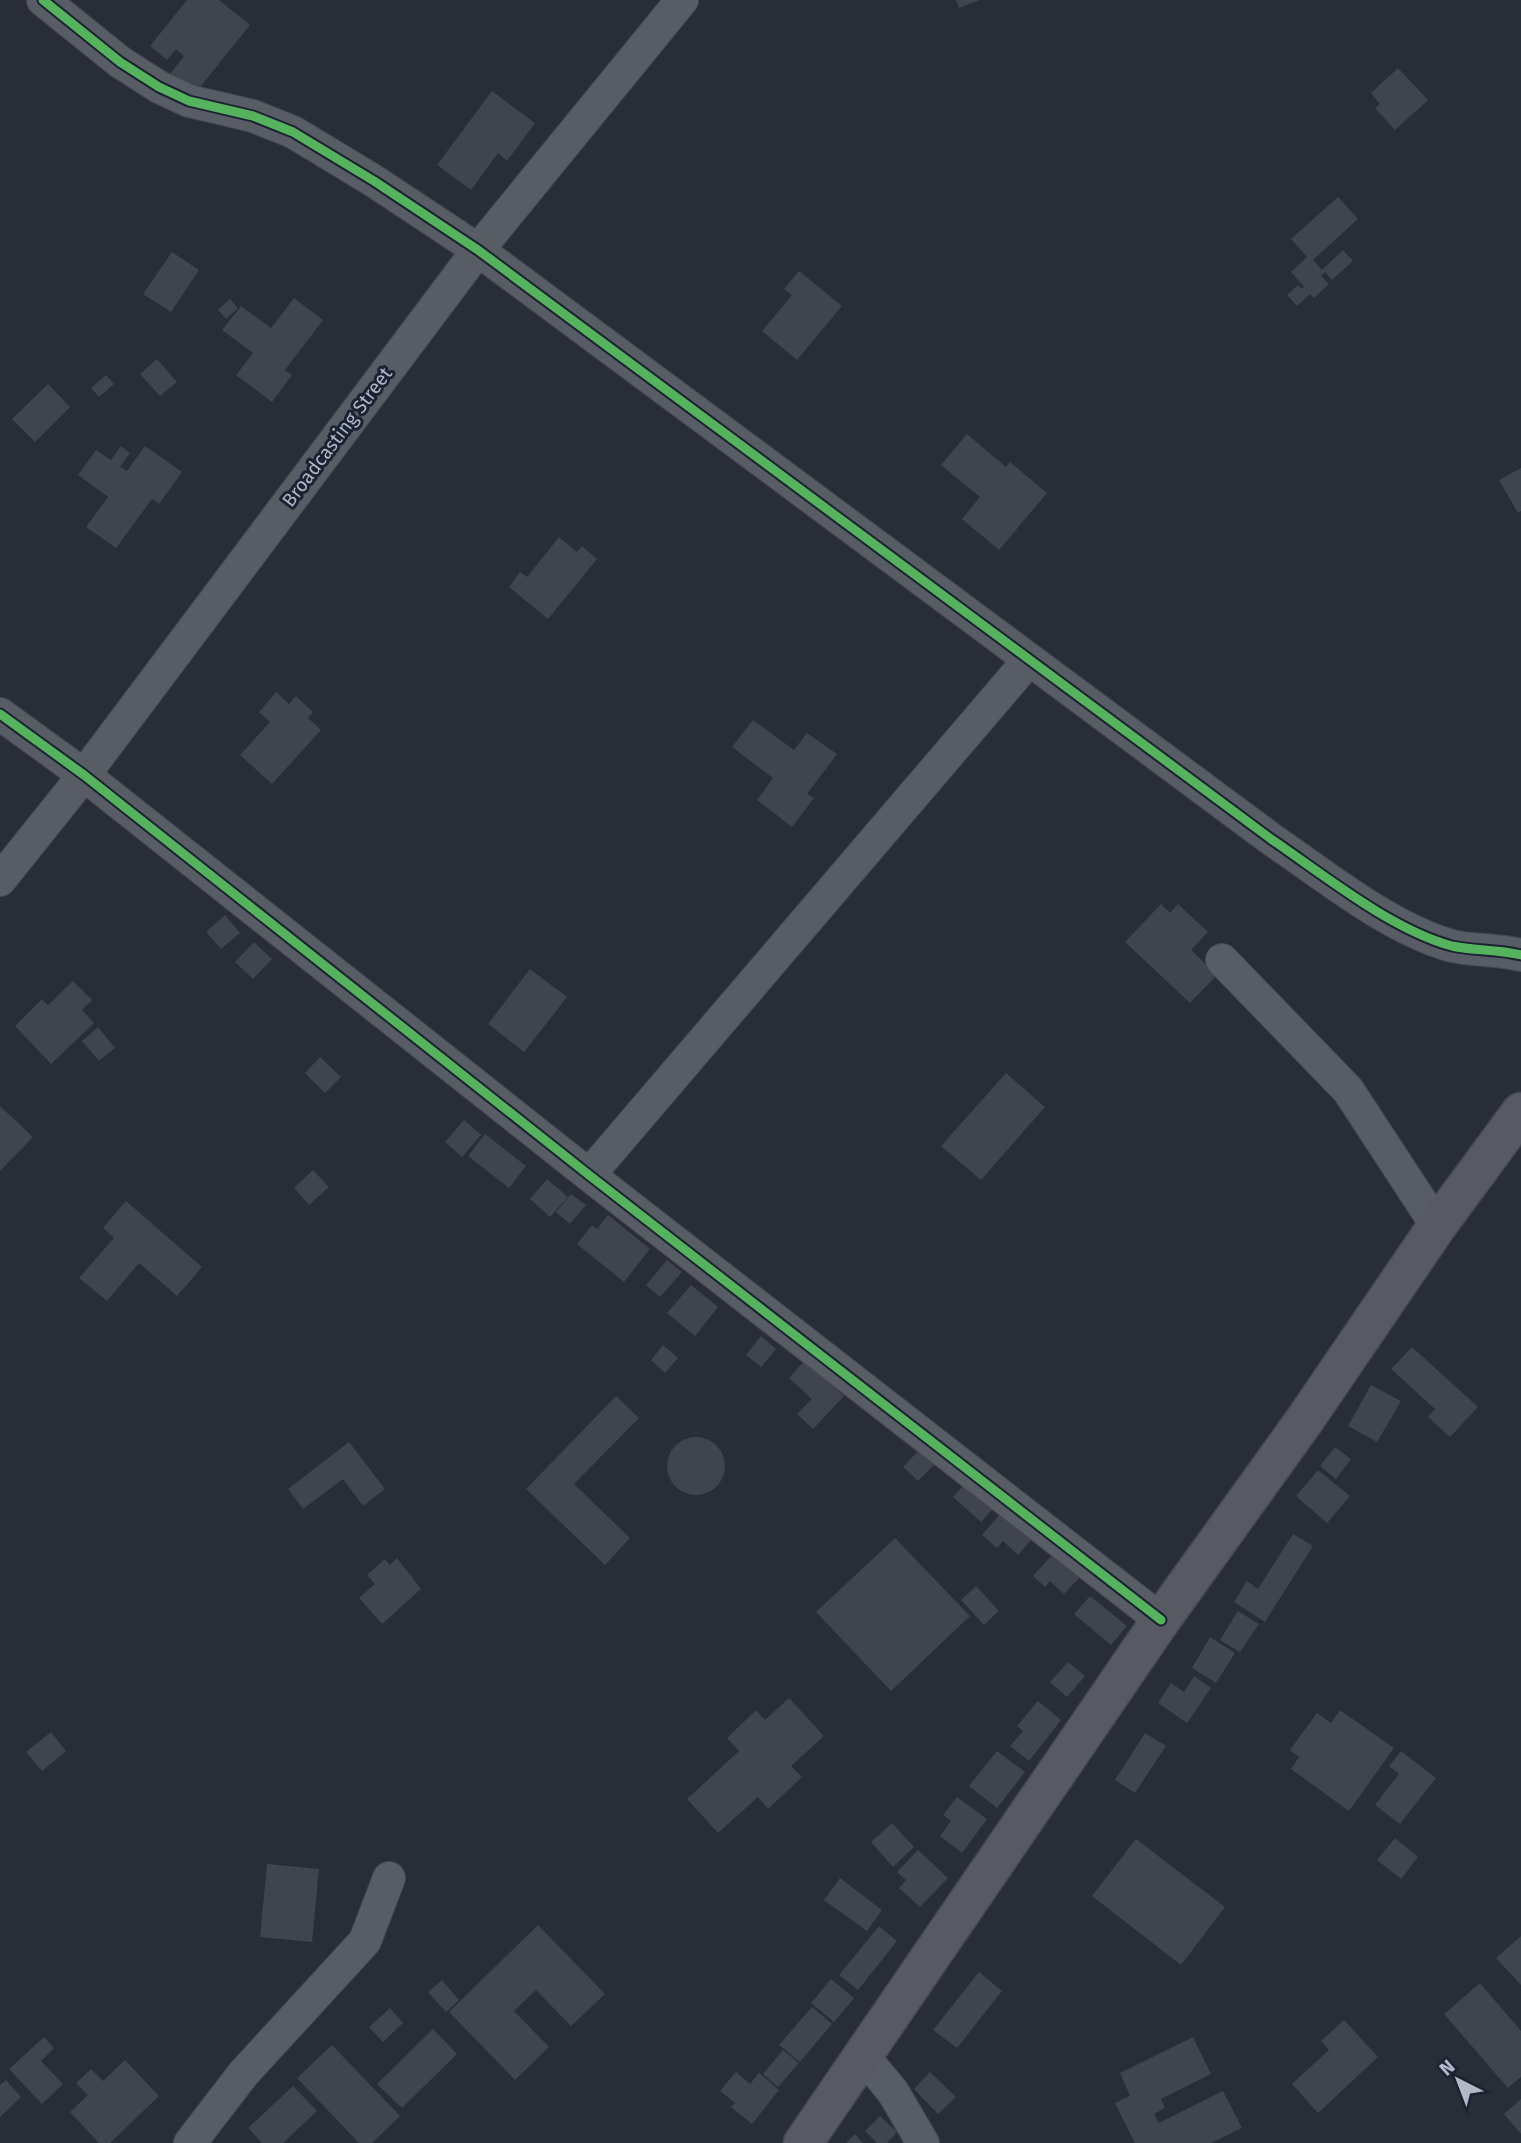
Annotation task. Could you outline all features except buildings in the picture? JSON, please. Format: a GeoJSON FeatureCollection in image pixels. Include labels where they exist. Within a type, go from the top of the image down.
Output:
{"type":"FeatureCollection","features":[{"type":"Feature","properties":{"kind":"main road"},"geometry":{"type":"LineString","coordinates":[[803,2143],[1161,1620],[1304,1421],[1437,1226],[1521,1112]]}},
{"type":"Feature","properties":{"kind":"street"},"geometry":{"type":"LineString","coordinates":[[43,0],[120,62],[159,87],[189,101],[253,116],[293,131],[478,250],[1028,661],[1271,839],[1396,923],[1452,946],[1521,955]]}},
{"type":"Feature","properties":{"kind":"street","name":"Broadcasting Street"},"geometry":{"type":"LineString","coordinates":[[0,880],[84,775],[478,250],[682,0]]}},
{"type":"Feature","properties":{"kind":"street"},"geometry":{"type":"LineString","coordinates":[[589,1175],[1028,661]]}},
{"type":"Feature","properties":{"kind":"street"},"geometry":{"type":"LineString","coordinates":[[0,713],[84,775],[589,1175],[1161,1620]]}},
{"type":"Feature","properties":{"kind":"street"},"geometry":{"type":"LineString","coordinates":[[1222,960],[1349,1090],[1437,1226]]}},
{"type":"Feature","properties":{"kind":"street"},"geometry":{"type":"LineString","coordinates":[[190,2143],[243,2074],[365,1941],[389,1878]]}},
{"type":"Feature","properties":{"kind":"street"},"geometry":{"type":"LineString","coordinates":[[864,2057],[893,2092],[923,2143]]}},
{"type":"Feature","properties":{"kind":"cycle path"},"geometry":{"type":"LineString","coordinates":[[43,0],[120,62],[159,87],[189,101],[253,116],[293,132],[374,181],[478,250],[1271,839],[1358,900],[1405,927],[1452,946],[1521,955]]}},
{"type":"Feature","properties":{"kind":"cycle path"},"geometry":{"type":"LineString","coordinates":[[0,714],[84,775],[589,1175],[1161,1620]]}}]}
